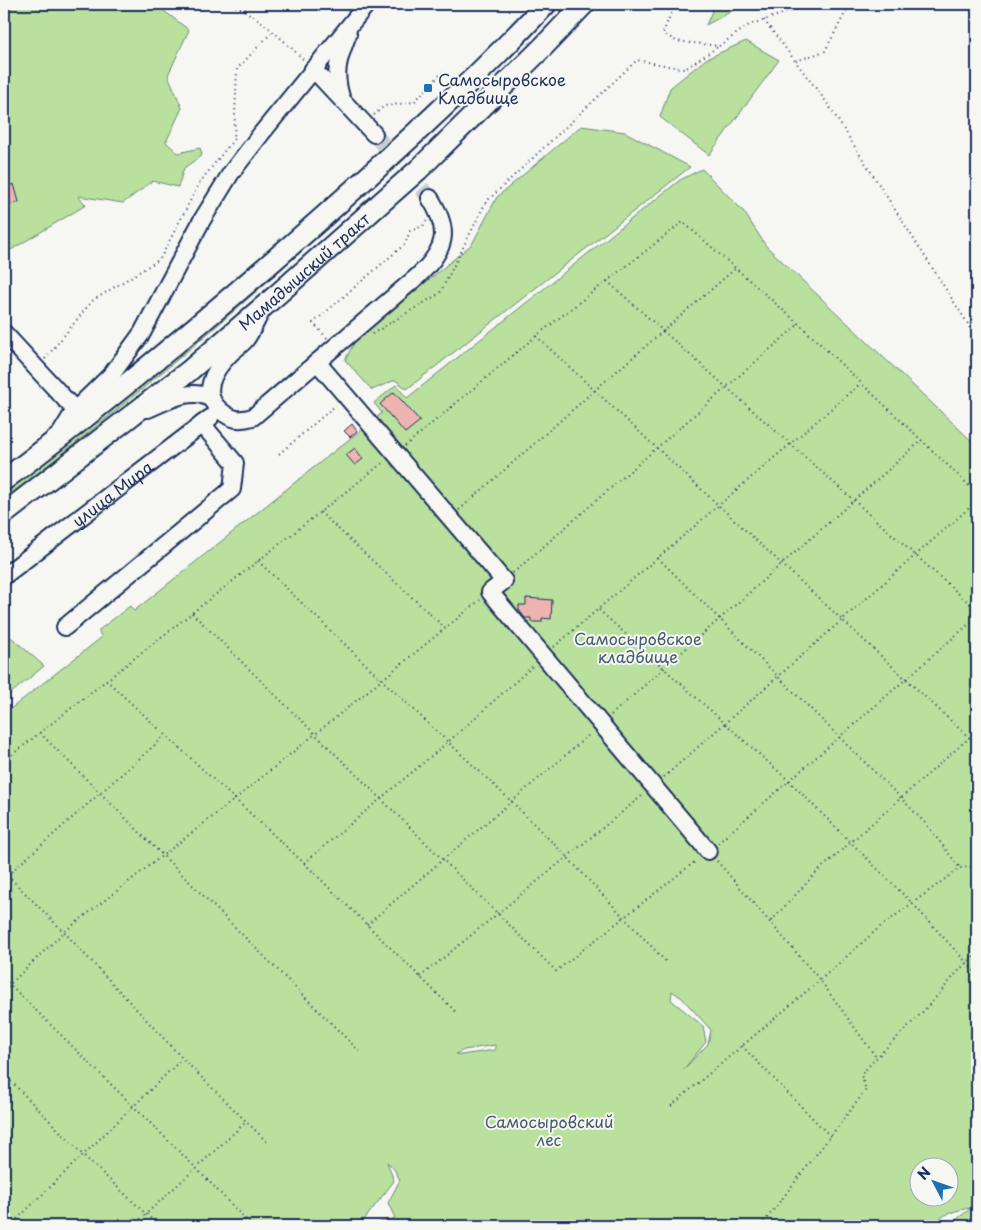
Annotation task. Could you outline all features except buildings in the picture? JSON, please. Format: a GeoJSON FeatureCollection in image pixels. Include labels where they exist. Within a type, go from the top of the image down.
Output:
{"type":"FeatureCollection","features":[{"type":"Feature","properties":{"kind":"main road","name":"Мамадышский тракт"},"geometry":{"type":"LineString","coordinates":[[4,480],[56,441],[258,275],[392,156],[546,4]]}},
{"type":"Feature","properties":{"kind":"main road","name":"Мамадышский тракт"},"geometry":{"type":"LineString","coordinates":[[4,514],[189,371],[264,306],[418,170],[584,4]]}},
{"type":"Feature","properties":{"kind":"street"},"geometry":{"type":"LineString","coordinates":[[56,441],[75,410],[112,374],[142,333],[202,220],[231,173],[260,134],[367,4]]}},
{"type":"Feature","properties":{"kind":"street"},"geometry":{"type":"LineString","coordinates":[[341,99],[336,84],[336,70],[354,20]]}},
{"type":"Feature","properties":{"kind":"street"},"geometry":{"type":"LineString","coordinates":[[313,69],[374,134]]}},
{"type":"Feature","properties":{"kind":"street"},"geometry":{"type":"LineString","coordinates":[[135,414],[182,396],[202,395],[232,419],[240,420],[253,417],[432,263],[440,251],[444,239],[443,225],[438,210],[430,198]]}},
{"type":"Feature","properties":{"kind":"street"},"geometry":{"type":"LineString","coordinates":[[215,405],[209,387],[214,373],[229,354],[246,339],[264,306]]}},
{"type":"Feature","properties":{"kind":"street"},"geometry":{"type":"LineString","coordinates":[[4,333],[75,410]]}},
{"type":"Feature","properties":{"kind":"street"},"geometry":{"type":"LineString","coordinates":[[317,362],[504,581],[490,592],[708,851]]}},
{"type":"Feature","properties":{"kind":"street","name":"улица Мира"},"geometry":{"type":"LineString","coordinates":[[4,576],[202,424],[215,405]]}},
{"type":"Feature","properties":{"kind":"street"},"geometry":{"type":"LineString","coordinates":[[65,627],[232,489],[235,463],[202,424]]}},
{"type":"Feature","properties":{"kind":"path"},"geometry":{"type":"LineString","coordinates":[[231,4],[240,8],[273,31],[313,69]]}},
{"type":"Feature","properties":{"kind":"path"},"geometry":{"type":"LineString","coordinates":[[240,8],[261,6],[263,4]]}},
{"type":"Feature","properties":{"kind":"path"},"geometry":{"type":"LineString","coordinates":[[675,4],[663,33],[676,41],[719,46]]}},
{"type":"Feature","properties":{"kind":"path"},"geometry":{"type":"LineString","coordinates":[[367,337],[440,293],[486,202],[637,60],[684,68],[749,25],[806,6],[836,4]]}},
{"type":"Feature","properties":{"kind":"path"},"geometry":{"type":"LineString","coordinates":[[796,61],[825,51],[850,4]]}},
{"type":"Feature","properties":{"kind":"path"},"geometry":{"type":"LineString","coordinates":[[764,20],[828,103],[977,338]]}},
{"type":"Feature","properties":{"kind":"path"},"geometry":{"type":"LineString","coordinates":[[37,368],[92,301],[160,259],[200,182],[234,139],[238,69],[273,31]]}},
{"type":"Feature","properties":{"kind":"path"},"geometry":{"type":"LineString","coordinates":[[384,106],[414,102],[443,72]]}},
{"type":"Feature","properties":{"kind":"path"},"geometry":{"type":"LineString","coordinates":[[4,761],[395,454],[536,336],[684,222],[799,324],[977,493]]}},
{"type":"Feature","properties":{"kind":"path"},"geometry":{"type":"LineString","coordinates":[[450,518],[736,268]]}},
{"type":"Feature","properties":{"kind":"path"},"geometry":{"type":"LineString","coordinates":[[607,281],[977,610]]}},
{"type":"Feature","properties":{"kind":"path"},"geometry":{"type":"LineString","coordinates":[[504,581],[799,324]]}},
{"type":"Feature","properties":{"kind":"path"},"geometry":{"type":"LineString","coordinates":[[536,336],[907,678],[977,745]]}},
{"type":"Feature","properties":{"kind":"path"},"geometry":{"type":"LineString","coordinates":[[304,863],[448,742],[544,656],[861,383]]}},
{"type":"Feature","properties":{"kind":"path"},"geometry":{"type":"LineString","coordinates":[[367,925],[442,859],[512,802],[922,440]]}},
{"type":"Feature","properties":{"kind":"path"},"geometry":{"type":"LineString","coordinates":[[420,977],[654,786],[977,501]]}},
{"type":"Feature","properties":{"kind":"path"},"geometry":{"type":"LineString","coordinates":[[320,512],[445,628]]}},
{"type":"Feature","properties":{"kind":"path"},"geometry":{"type":"LineString","coordinates":[[658,558],[901,798],[926,824],[960,868]]}},
{"type":"Feature","properties":{"kind":"path"},"geometry":{"type":"LineString","coordinates":[[258,561],[568,857],[668,964]]}},
{"type":"Feature","properties":{"kind":"path"},"geometry":{"type":"LineString","coordinates":[[4,990],[64,932],[234,800],[490,592]]}},
{"type":"Feature","properties":{"kind":"path"},"geometry":{"type":"LineString","coordinates":[[598,610],[789,781],[912,904],[967,961],[977,974]]}},
{"type":"Feature","properties":{"kind":"path"},"geometry":{"type":"LineString","coordinates":[[192,613],[556,971],[708,851],[977,617]]}},
{"type":"Feature","properties":{"kind":"path"},"geometry":{"type":"LineString","coordinates":[[106,680],[304,863],[456,1012]]}},
{"type":"Feature","properties":{"kind":"path"},"geometry":{"type":"LineString","coordinates":[[770,921],[817,872],[977,731]]}},
{"type":"Feature","properties":{"kind":"path"},"geometry":{"type":"LineString","coordinates":[[40,732],[359,1050]]}},
{"type":"Feature","properties":{"kind":"path"},"geometry":{"type":"LineString","coordinates":[[4,878],[165,735]]}},
{"type":"Feature","properties":{"kind":"path"},"geometry":{"type":"LineString","coordinates":[[708,851],[820,980],[876,1057]]}},
{"type":"Feature","properties":{"kind":"path"},"geometry":{"type":"LineString","coordinates":[[671,1106],[880,927],[960,868],[977,866]]}},
{"type":"Feature","properties":{"kind":"path"},"geometry":{"type":"LineString","coordinates":[[4,872],[64,932],[183,1059],[266,1142]]}},
{"type":"Feature","properties":{"kind":"path"},"geometry":{"type":"LineString","coordinates":[[760,1226],[866,1090],[861,1075],[876,1057],[929,1005],[967,961],[977,954]]}},
{"type":"Feature","properties":{"kind":"path"},"geometry":{"type":"LineString","coordinates":[[4,979],[134,1106],[252,1226]]}},
{"type":"Feature","properties":{"kind":"path"},"geometry":{"type":"LineString","coordinates":[[742,1046],[831,1137]]}},
{"type":"Feature","properties":{"kind":"path"},"geometry":{"type":"LineString","coordinates":[[10,1226],[183,1059]]}},
{"type":"Feature","properties":{"kind":"path"},"geometry":{"type":"LineString","coordinates":[[4,1074],[84,1155],[159,1226]]}},
{"type":"Feature","properties":{"kind":"path"},"geometry":{"type":"LineString","coordinates":[[133,1226],[247,1121]]}},
{"type":"Feature","properties":{"kind":"green space"},"geometry":{"type":"Polygon","coordinates":[[[4,4],[155,4],[189,30],[168,75],[182,108],[166,142],[178,153],[200,148],[202,155],[184,168],[178,187],[153,181],[123,203],[78,196],[86,205],[4,254],[4,4]]]}},
{"type":"Feature","properties":{"kind":"green space"},"geometry":{"type":"Polygon","coordinates":[[[555,4],[562,4],[469,95],[264,285],[110,416],[4,499],[4,493],[116,405],[555,4]]]}},
{"type":"Feature","properties":{"kind":"green space"},"geometry":{"type":"Polygon","coordinates":[[[715,4],[745,4],[706,25],[715,4]]]}},
{"type":"Feature","properties":{"kind":"green space"},"geometry":{"type":"Polygon","coordinates":[[[746,41],[779,60],[709,155],[660,117],[670,88],[706,59],[746,41]]]}},
{"type":"Feature","properties":{"kind":"green space"},"geometry":{"type":"Polygon","coordinates":[[[581,126],[625,132],[690,167],[407,389],[395,380],[372,390],[345,360],[355,341],[472,244],[497,197],[581,126]]]}},
{"type":"Feature","properties":{"kind":"green space","name":"Самосыровское кладбище"},"geometry":{"type":"Polygon","coordinates":[[[702,169],[744,212],[766,246],[977,446],[977,1226],[948,1226],[971,1208],[949,1213],[932,1226],[791,1226],[797,1218],[790,1226],[367,1226],[395,1218],[388,1203],[400,1180],[394,1169],[387,1162],[394,1181],[364,1220],[339,1226],[4,1226],[4,714],[102,637],[99,630],[130,606],[134,611],[382,413],[374,403],[396,385],[407,398],[680,180],[702,169]],[[672,991],[671,1000],[703,1026],[706,1042],[683,1070],[708,1044],[711,1030],[682,998],[672,991]],[[495,1045],[464,1050],[456,1054],[461,1055],[495,1050],[495,1045]]]}},
{"type":"Feature","properties":{"kind":"green space"},"geometry":{"type":"Polygon","coordinates":[[[4,631],[44,666],[4,699],[4,631]]]}},
{"type":"Feature","properties":{"kind":"tunnel"},"geometry":{"type":"LineString","coordinates":[[374,134],[430,198]]}},
{"type":"Feature","properties":{"kind":"place","name":"Самосыровское Кладбище"},"geometry":{"type":"Point","coordinates":[428,88]}},
{"type":"Feature","properties":{"kind":"park label","name":"Самосыровский лес"},"geometry":{"type":"Point","coordinates":[549,1130]}}]}
